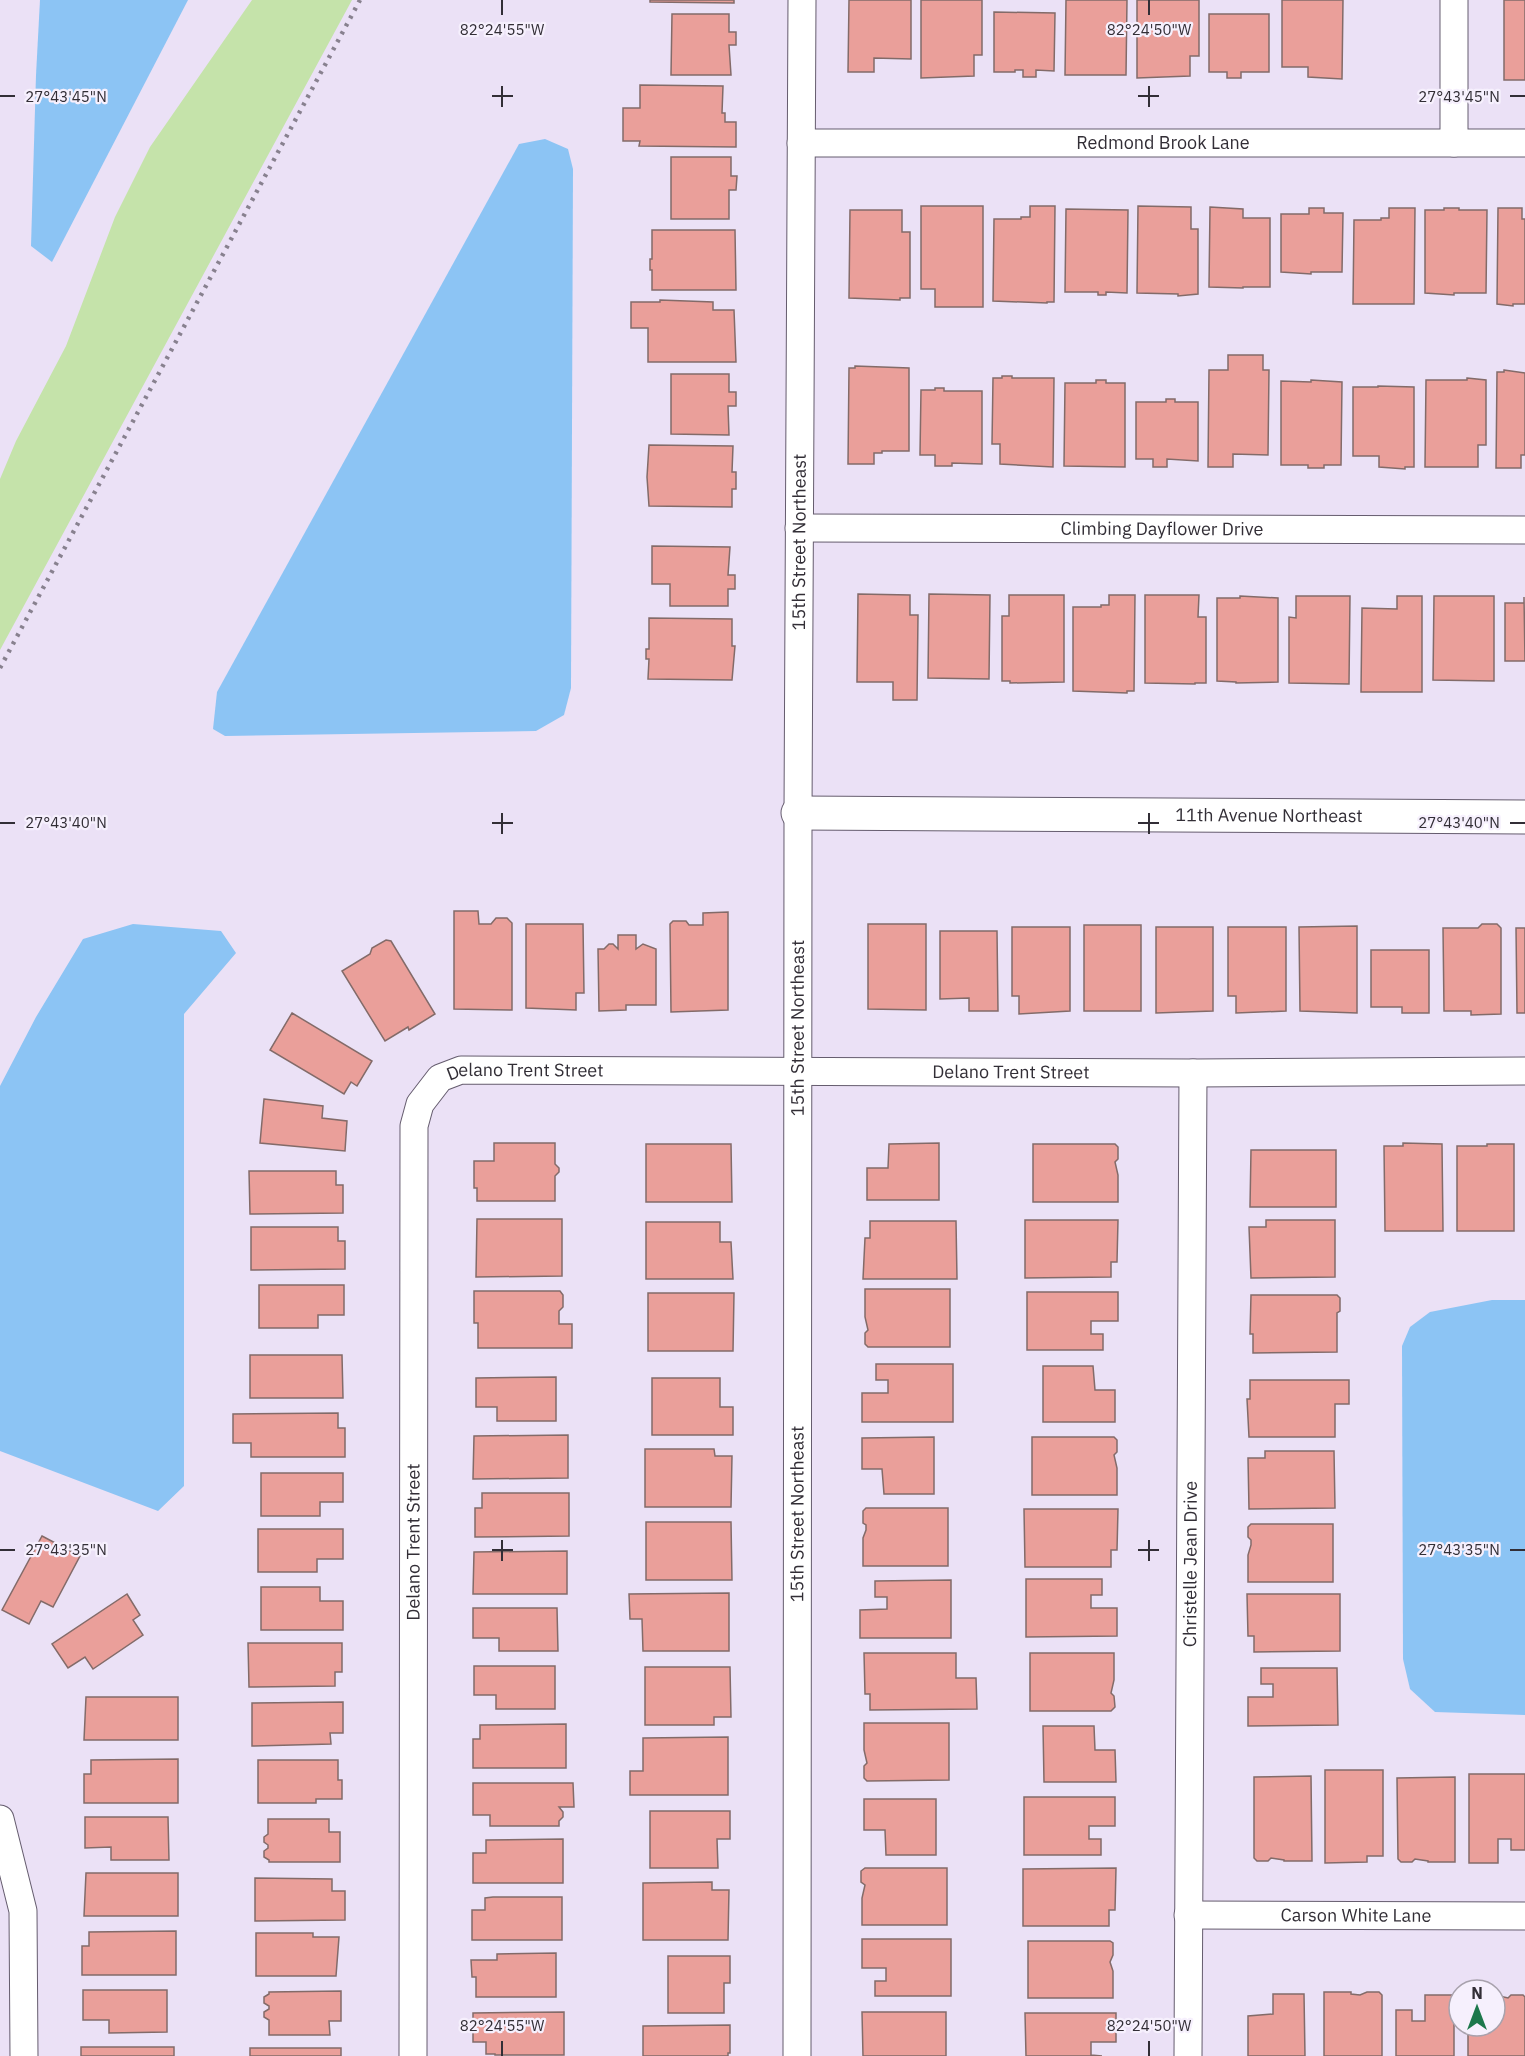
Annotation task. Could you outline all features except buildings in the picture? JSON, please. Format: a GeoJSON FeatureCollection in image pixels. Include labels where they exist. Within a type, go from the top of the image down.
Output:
{"type":"FeatureCollection","features":[{"type":"Feature","properties":{"kind":"street","name":"15th Street Northeast"},"geometry":{"type":"LineString","coordinates":[[797,2056],[798,813],[802,0]]}},
{"type":"Feature","properties":{"kind":"street"},"geometry":{"type":"LineString","coordinates":[[1454,0],[1454,143]]}},
{"type":"Feature","properties":{"kind":"street","name":"Redmond Brook Lane"},"geometry":{"type":"LineString","coordinates":[[801,143],[1525,143]]}},
{"type":"Feature","properties":{"kind":"street","name":"Climbing Dayflower Drive"},"geometry":{"type":"LineString","coordinates":[[800,528],[1525,530]]}},
{"type":"Feature","properties":{"kind":"street","name":"11th Avenue Northeast"},"geometry":{"type":"LineString","coordinates":[[798,813],[1525,817]]}},
{"type":"Feature","properties":{"kind":"street","name":"Delano Trent Street"},"geometry":{"type":"LineString","coordinates":[[413,2056],[414,1126],[420,1104],[440,1078],[461,1070],[1192,1073],[1525,1071]]}},
{"type":"Feature","properties":{"kind":"street","name":"Christelle Jean Drive"},"geometry":{"type":"LineString","coordinates":[[1188,2056],[1192,1073]]}},
{"type":"Feature","properties":{"kind":"street"},"geometry":{"type":"LineString","coordinates":[[0,1819],[23,1911],[24,2056]]}},
{"type":"Feature","properties":{"kind":"street","name":"Carson White Lane"},"geometry":{"type":"LineString","coordinates":[[1188,1915],[1525,1916]]}},
{"type":"Feature","properties":{"kind":"green space"},"geometry":{"type":"Polygon","coordinates":[[[252,0],[352,0],[0,650],[0,479],[16,441],[66,346],[115,217],[150,147],[252,0]]]}},
{"type":"Feature","properties":{"kind":"water"},"geometry":{"type":"Polygon","coordinates":[[[40,0],[188,0],[52,262],[31,246],[40,0]]]}},
{"type":"Feature","properties":{"kind":"water"},"geometry":{"type":"Polygon","coordinates":[[[545,139],[568,149],[573,169],[571,688],[564,715],[536,731],[225,736],[213,729],[217,692],[519,144],[545,139]]]}},
{"type":"Feature","properties":{"kind":"water"},"geometry":{"type":"Polygon","coordinates":[[[133,924],[221,931],[236,953],[184,1014],[184,1486],[158,1511],[0,1451],[0,1086],[36,1017],[83,939],[133,924]]]}},
{"type":"Feature","properties":{"kind":"water"},"geometry":{"type":"Polygon","coordinates":[[[1492,1300],[1525,1300],[1525,1715],[1435,1712],[1410,1689],[1403,1659],[1402,1346],[1410,1327],[1430,1312],[1492,1300]]]}},
{"type":"Feature","properties":{"kind":"railway"},"geometry":{"type":"LineString","coordinates":[[0,668],[360,0]]}}]}
